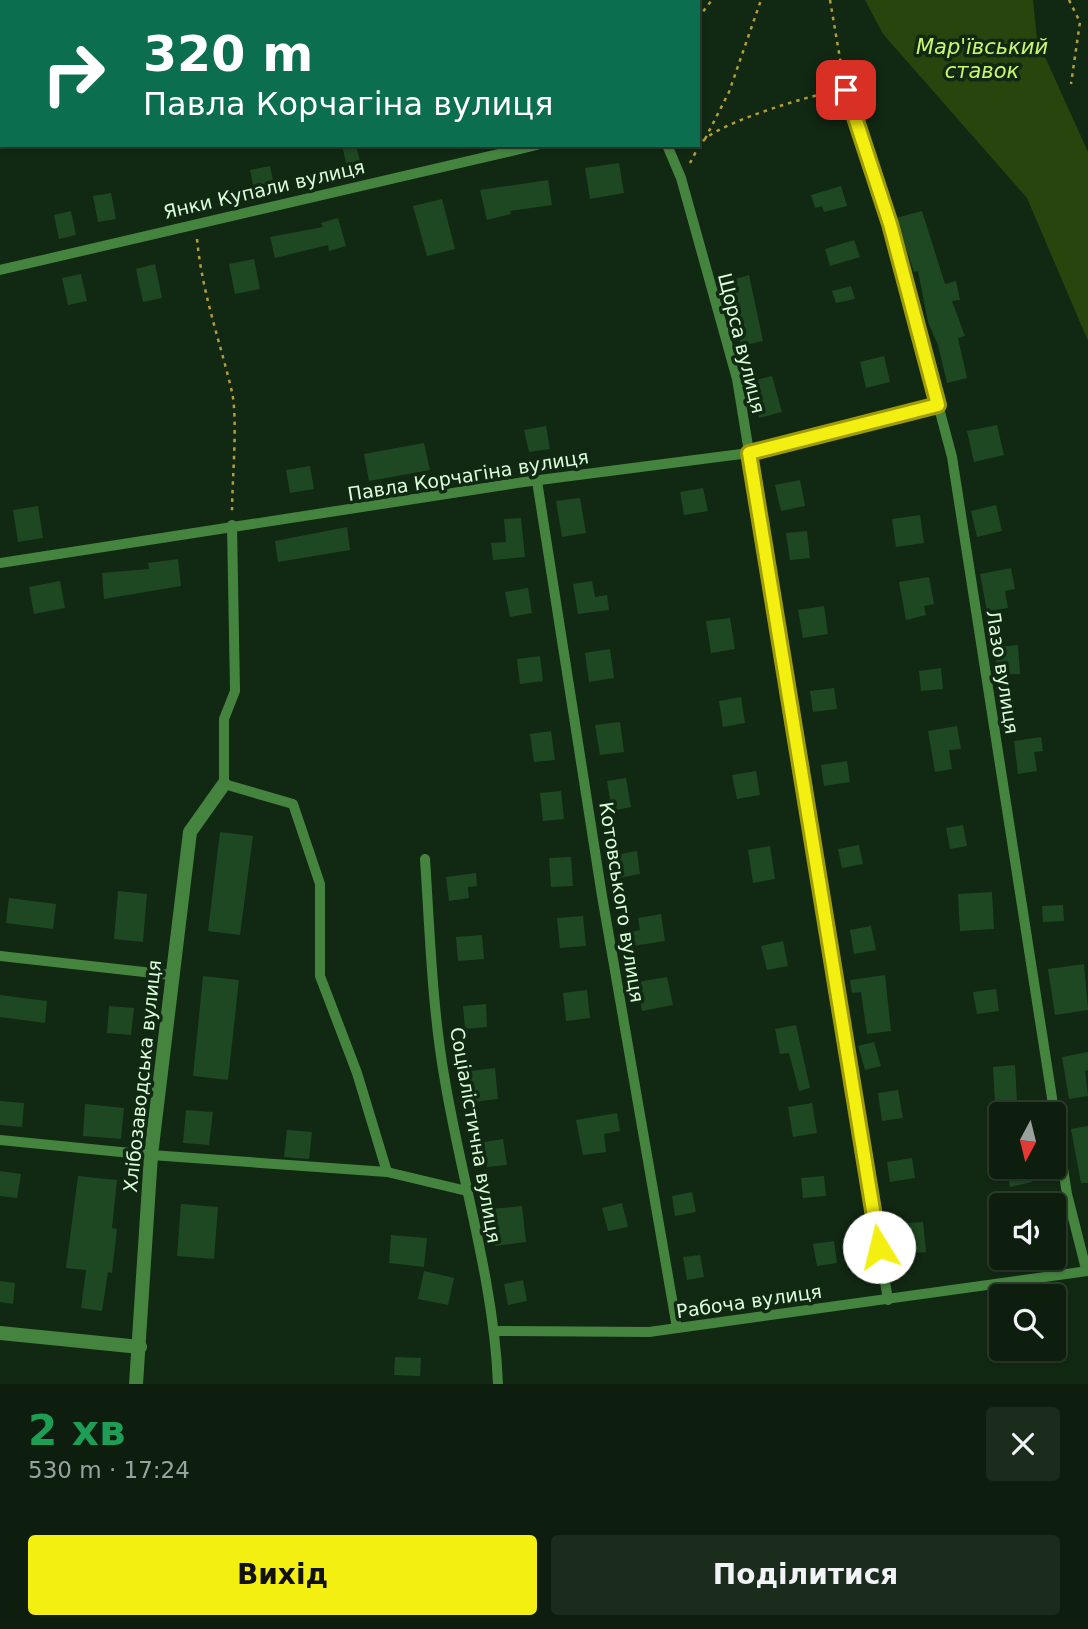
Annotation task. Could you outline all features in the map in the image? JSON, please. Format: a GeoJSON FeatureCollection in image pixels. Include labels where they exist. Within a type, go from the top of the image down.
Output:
{"type":"FeatureCollection","features":[{"type":"Feature","properties":{"kind":"street","name":"Хлібозаводська вулиця"},"geometry":{"type":"LineString","coordinates":[[136,1384],[151,1156],[190,832],[224,784]]}},
{"type":"Feature","properties":{"kind":"street"},"geometry":{"type":"LineString","coordinates":[[0,1333],[140,1346]]}},
{"type":"Feature","properties":{"kind":"lane","name":"Лазо вулиця"},"geometry":{"type":"LineString","coordinates":[[846,90],[890,224],[952,457],[1068,1194],[1087,1270]]}},
{"type":"Feature","properties":{"kind":"lane","name":"Янки Купали вулиця"},"geometry":{"type":"LineString","coordinates":[[0,270],[528,147]]}},
{"type":"Feature","properties":{"kind":"lane","name":"Щорса вулиця"},"geometry":{"type":"LineString","coordinates":[[668,147],[681,178],[737,379],[888,1300]]}},
{"type":"Feature","properties":{"kind":"lane","name":"Павла Корчагіна вулиця"},"geometry":{"type":"LineString","coordinates":[[0,564],[232,526],[749,453],[938,405]]}},
{"type":"Feature","properties":{"kind":"lane","name":"Котовського вулиця"},"geometry":{"type":"LineString","coordinates":[[537,481],[602,896],[677,1328]]}},
{"type":"Feature","properties":{"kind":"lane"},"geometry":{"type":"LineString","coordinates":[[232,526],[236,691],[224,719],[224,784],[293,804],[320,884],[320,976],[357,1073],[387,1172]]}},
{"type":"Feature","properties":{"kind":"lane","name":"Соціалістична вулиця"},"geometry":{"type":"LineString","coordinates":[[425,859],[441,1054],[496,1331],[498,1384]]}},
{"type":"Feature","properties":{"kind":"lane"},"geometry":{"type":"LineString","coordinates":[[0,956],[171,975]]}},
{"type":"Feature","properties":{"kind":"lane"},"geometry":{"type":"LineString","coordinates":[[0,1140],[151,1156],[387,1172],[467,1191]]}},
{"type":"Feature","properties":{"kind":"lane","name":"Рабоча вулиця"},"geometry":{"type":"LineString","coordinates":[[496,1331],[649,1332],[1087,1270]]}},
{"type":"Feature","properties":{"kind":"path"},"geometry":{"type":"LineString","coordinates":[[700,15],[712,0]]}},
{"type":"Feature","properties":{"kind":"path"},"geometry":{"type":"LineString","coordinates":[[681,178],[729,92],[761,0]]}},
{"type":"Feature","properties":{"kind":"path"},"geometry":{"type":"LineString","coordinates":[[705,139],[744,120],[809,96],[846,90],[830,0]]}},
{"type":"Feature","properties":{"kind":"path"},"geometry":{"type":"LineString","coordinates":[[1069,0],[1080,22],[1071,84]]}},
{"type":"Feature","properties":{"kind":"path"},"geometry":{"type":"LineString","coordinates":[[195,223],[200,270],[232,395],[232,526]]}},
{"type":"Feature","properties":{"kind":"water","name":"Мар'ївський ставок"},"geometry":{"type":"Polygon","coordinates":[[[865,0],[1033,0],[1037,39],[1088,152],[1088,341],[1027,198],[883,34],[865,0]]]}},
{"type":"Feature","properties":{"kind":"building"},"geometry":{"type":"Polygon","coordinates":[[[342,147],[356,147],[363,173],[349,176],[342,147]]]}},
{"type":"Feature","properties":{"kind":"building"},"geometry":{"type":"Polygon","coordinates":[[[619,163],[624,193],[590,199],[585,168],[619,163]]]}},
{"type":"Feature","properties":{"kind":"building"},"geometry":{"type":"Polygon","coordinates":[[[270,166],[274,185],[254,189],[250,170],[270,166]]]}},
{"type":"Feature","properties":{"kind":"building"},"geometry":{"type":"Polygon","coordinates":[[[548,180],[552,205],[510,211],[511,214],[487,220],[480,190],[548,180]]]}},
{"type":"Feature","properties":{"kind":"building"},"geometry":{"type":"Polygon","coordinates":[[[841,186],[847,206],[824,212],[822,206],[815,208],[811,195],[841,186]]]}},
{"type":"Feature","properties":{"kind":"building"},"geometry":{"type":"Polygon","coordinates":[[[111,193],[116,219],[98,222],[93,196],[111,193]]]}},
{"type":"Feature","properties":{"kind":"building"},"geometry":{"type":"Polygon","coordinates":[[[442,199],[455,249],[427,256],[413,206],[442,199]]]}},
{"type":"Feature","properties":{"kind":"building"},"geometry":{"type":"Polygon","coordinates":[[[71,211],[76,235],[59,239],[54,215],[71,211]]]}},
{"type":"Feature","properties":{"kind":"building"},"geometry":{"type":"Polygon","coordinates":[[[922,211],[945,284],[956,281],[960,300],[952,301],[965,336],[958,338],[967,378],[947,383],[938,345],[928,322],[918,271],[914,272],[896,218],[922,211]]]}},
{"type":"Feature","properties":{"kind":"building"},"geometry":{"type":"Polygon","coordinates":[[[338,218],[346,246],[329,251],[328,245],[275,258],[270,237],[323,227],[321,223],[338,218]]]}},
{"type":"Feature","properties":{"kind":"building"},"geometry":{"type":"Polygon","coordinates":[[[854,240],[860,257],[830,266],[825,249],[854,240]]]}},
{"type":"Feature","properties":{"kind":"building"},"geometry":{"type":"Polygon","coordinates":[[[254,259],[260,289],[235,294],[229,264],[254,259]]]}},
{"type":"Feature","properties":{"kind":"building"},"geometry":{"type":"Polygon","coordinates":[[[155,264],[162,298],[143,302],[136,269],[155,264]]]}},
{"type":"Feature","properties":{"kind":"building"},"geometry":{"type":"Polygon","coordinates":[[[81,274],[87,301],[68,305],[62,278],[81,274]]]}},
{"type":"Feature","properties":{"kind":"building"},"geometry":{"type":"Polygon","coordinates":[[[749,275],[763,341],[741,346],[735,320],[732,321],[721,283],[749,275]]]}},
{"type":"Feature","properties":{"kind":"building"},"geometry":{"type":"Polygon","coordinates":[[[851,286],[855,299],[836,303],[832,291],[851,286]]]}},
{"type":"Feature","properties":{"kind":"building"},"geometry":{"type":"Polygon","coordinates":[[[884,356],[890,382],[866,388],[860,362],[884,356]]]}},
{"type":"Feature","properties":{"kind":"building"},"geometry":{"type":"Polygon","coordinates":[[[772,376],[782,412],[759,418],[749,382],[772,376]]]}},
{"type":"Feature","properties":{"kind":"building"},"geometry":{"type":"Polygon","coordinates":[[[997,425],[1004,455],[974,462],[967,431],[997,425]]]}},
{"type":"Feature","properties":{"kind":"building"},"geometry":{"type":"Polygon","coordinates":[[[546,426],[550,449],[529,452],[524,430],[546,426]]]}},
{"type":"Feature","properties":{"kind":"building"},"geometry":{"type":"Polygon","coordinates":[[[424,443],[430,470],[369,481],[364,454],[424,443]]]}},
{"type":"Feature","properties":{"kind":"building"},"geometry":{"type":"Polygon","coordinates":[[[310,466],[314,489],[290,493],[286,470],[310,466]]]}},
{"type":"Feature","properties":{"kind":"building"},"geometry":{"type":"Polygon","coordinates":[[[800,480],[805,506],[781,511],[775,485],[800,480]]]}},
{"type":"Feature","properties":{"kind":"building"},"geometry":{"type":"Polygon","coordinates":[[[703,488],[708,511],[684,515],[680,492],[703,488]]]}},
{"type":"Feature","properties":{"kind":"building"},"geometry":{"type":"Polygon","coordinates":[[[580,498],[586,533],[562,537],[556,501],[580,498]]]}},
{"type":"Feature","properties":{"kind":"building"},"geometry":{"type":"Polygon","coordinates":[[[996,505],[1002,531],[977,537],[971,511],[996,505]]]}},
{"type":"Feature","properties":{"kind":"building"},"geometry":{"type":"Polygon","coordinates":[[[38,506],[43,538],[18,542],[13,510],[38,506]]]}},
{"type":"Feature","properties":{"kind":"building"},"geometry":{"type":"Polygon","coordinates":[[[920,515],[924,543],[896,547],[892,519],[920,515]]]}},
{"type":"Feature","properties":{"kind":"building"},"geometry":{"type":"Polygon","coordinates":[[[521,518],[525,557],[493,560],[491,543],[506,542],[504,519],[521,518]]]}},
{"type":"Feature","properties":{"kind":"building"},"geometry":{"type":"Polygon","coordinates":[[[347,527],[350,550],[278,562],[275,541],[347,527]]]}},
{"type":"Feature","properties":{"kind":"building"},"geometry":{"type":"Polygon","coordinates":[[[807,531],[810,558],[790,560],[786,533],[807,531]]]}},
{"type":"Feature","properties":{"kind":"building"},"geometry":{"type":"Polygon","coordinates":[[[178,559],[181,586],[104,599],[102,573],[149,569],[148,563],[178,559]]]}},
{"type":"Feature","properties":{"kind":"building"},"geometry":{"type":"Polygon","coordinates":[[[1011,568],[1015,589],[1005,591],[1008,608],[987,611],[980,574],[1011,568]]]}},
{"type":"Feature","properties":{"kind":"building"},"geometry":{"type":"Polygon","coordinates":[[[929,577],[934,604],[924,606],[926,615],[906,620],[899,582],[929,577]]]}},
{"type":"Feature","properties":{"kind":"building"},"geometry":{"type":"Polygon","coordinates":[[[60,581],[65,608],[34,614],[29,587],[60,581]]]}},
{"type":"Feature","properties":{"kind":"building"},"geometry":{"type":"Polygon","coordinates":[[[592,581],[595,597],[607,595],[609,610],[578,614],[573,584],[592,581]]]}},
{"type":"Feature","properties":{"kind":"building"},"geometry":{"type":"Polygon","coordinates":[[[528,588],[532,613],[510,617],[505,592],[528,588]]]}},
{"type":"Feature","properties":{"kind":"building"},"geometry":{"type":"Polygon","coordinates":[[[824,606],[828,634],[803,638],[798,610],[824,606]]]}},
{"type":"Feature","properties":{"kind":"building"},"geometry":{"type":"Polygon","coordinates":[[[730,618],[735,649],[711,653],[706,621],[730,618]]]}},
{"type":"Feature","properties":{"kind":"building"},"geometry":{"type":"Polygon","coordinates":[[[1018,645],[1020,674],[997,675],[995,647],[1018,645]]]}},
{"type":"Feature","properties":{"kind":"building"},"geometry":{"type":"Polygon","coordinates":[[[610,649],[614,678],[589,682],[585,653],[610,649]]]}},
{"type":"Feature","properties":{"kind":"building"},"geometry":{"type":"Polygon","coordinates":[[[540,656],[543,681],[520,684],[517,659],[540,656]]]}},
{"type":"Feature","properties":{"kind":"building"},"geometry":{"type":"Polygon","coordinates":[[[941,668],[943,689],[921,691],[919,671],[941,668]]]}},
{"type":"Feature","properties":{"kind":"building"},"geometry":{"type":"Polygon","coordinates":[[[834,688],[837,709],[813,712],[810,691],[834,688]]]}},
{"type":"Feature","properties":{"kind":"building"},"geometry":{"type":"Polygon","coordinates":[[[741,697],[745,723],[723,727],[719,701],[741,697]]]}},
{"type":"Feature","properties":{"kind":"building"},"geometry":{"type":"Polygon","coordinates":[[[620,722],[624,752],[600,755],[595,725],[620,722]]]}},
{"type":"Feature","properties":{"kind":"building"},"geometry":{"type":"Polygon","coordinates":[[[957,726],[961,749],[949,750],[952,769],[935,772],[928,731],[957,726]]]}},
{"type":"Feature","properties":{"kind":"building"},"geometry":{"type":"Polygon","coordinates":[[[551,731],[555,760],[534,762],[530,734],[551,731]]]}},
{"type":"Feature","properties":{"kind":"building"},"geometry":{"type":"Polygon","coordinates":[[[1041,737],[1043,751],[1034,752],[1037,771],[1018,774],[1014,741],[1041,737]]]}},
{"type":"Feature","properties":{"kind":"building"},"geometry":{"type":"Polygon","coordinates":[[[847,761],[850,782],[824,786],[821,765],[847,761]]]}},
{"type":"Feature","properties":{"kind":"building"},"geometry":{"type":"Polygon","coordinates":[[[756,771],[760,795],[737,799],[732,775],[756,771]]]}},
{"type":"Feature","properties":{"kind":"building"},"geometry":{"type":"Polygon","coordinates":[[[626,778],[631,807],[612,811],[607,781],[626,778]]]}},
{"type":"Feature","properties":{"kind":"building"},"geometry":{"type":"Polygon","coordinates":[[[561,791],[564,819],[543,821],[540,793],[561,791]]]}},
{"type":"Feature","properties":{"kind":"building"},"geometry":{"type":"Polygon","coordinates":[[[963,825],[967,846],[950,849],[946,828],[963,825]]]}},
{"type":"Feature","properties":{"kind":"building"},"geometry":{"type":"Polygon","coordinates":[[[220,832],[253,836],[240,935],[208,931],[220,832]]]}},
{"type":"Feature","properties":{"kind":"building"},"geometry":{"type":"Polygon","coordinates":[[[859,845],[863,864],[842,868],[838,849],[859,845]]]}},
{"type":"Feature","properties":{"kind":"building"},"geometry":{"type":"Polygon","coordinates":[[[770,846],[775,879],[753,883],[748,850],[770,846]]]}},
{"type":"Feature","properties":{"kind":"building"},"geometry":{"type":"Polygon","coordinates":[[[637,851],[640,874],[619,878],[615,855],[637,851]]]}},
{"type":"Feature","properties":{"kind":"building"},"geometry":{"type":"Polygon","coordinates":[[[571,857],[573,886],[551,887],[549,858],[571,857]]]}},
{"type":"Feature","properties":{"kind":"building"},"geometry":{"type":"Polygon","coordinates":[[[476,873],[477,886],[468,887],[469,898],[449,901],[446,877],[476,873]]]}},
{"type":"Feature","properties":{"kind":"building"},"geometry":{"type":"Polygon","coordinates":[[[118,891],[147,894],[143,942],[114,939],[118,891]]]}},
{"type":"Feature","properties":{"kind":"building"},"geometry":{"type":"Polygon","coordinates":[[[992,892],[994,929],[960,931],[958,894],[992,892]]]}},
{"type":"Feature","properties":{"kind":"building"},"geometry":{"type":"Polygon","coordinates":[[[9,898],[56,904],[53,929],[6,923],[9,898]]]}},
{"type":"Feature","properties":{"kind":"building"},"geometry":{"type":"Polygon","coordinates":[[[1063,905],[1064,921],[1043,922],[1042,906],[1063,905]]]}},
{"type":"Feature","properties":{"kind":"building"},"geometry":{"type":"Polygon","coordinates":[[[661,914],[665,941],[633,946],[631,932],[640,930],[638,918],[661,914]]]}},
{"type":"Feature","properties":{"kind":"building"},"geometry":{"type":"Polygon","coordinates":[[[583,916],[586,946],[560,948],[557,918],[583,916]]]}},
{"type":"Feature","properties":{"kind":"building"},"geometry":{"type":"Polygon","coordinates":[[[871,926],[876,950],[854,954],[850,930],[871,926]]]}},
{"type":"Feature","properties":{"kind":"building"},"geometry":{"type":"Polygon","coordinates":[[[482,935],[484,959],[458,961],[456,937],[482,935]]]}},
{"type":"Feature","properties":{"kind":"building"},"geometry":{"type":"Polygon","coordinates":[[[783,941],[788,966],[767,970],[761,946],[783,941]]]}},
{"type":"Feature","properties":{"kind":"building"},"geometry":{"type":"Polygon","coordinates":[[[1084,964],[1088,1010],[1055,1015],[1048,969],[1084,964]]]}},
{"type":"Feature","properties":{"kind":"building"},"geometry":{"type":"Polygon","coordinates":[[[885,975],[891,1031],[867,1034],[861,992],[852,993],[850,980],[885,975]]]}},
{"type":"Feature","properties":{"kind":"building"},"geometry":{"type":"Polygon","coordinates":[[[203,976],[239,980],[228,1080],[193,1076],[203,976]]]}},
{"type":"Feature","properties":{"kind":"building"},"geometry":{"type":"Polygon","coordinates":[[[667,977],[673,1005],[642,1011],[637,982],[667,977]]]}},
{"type":"Feature","properties":{"kind":"building"},"geometry":{"type":"Polygon","coordinates":[[[996,989],[999,1011],[977,1014],[973,992],[996,989]]]}},
{"type":"Feature","properties":{"kind":"building"},"geometry":{"type":"Polygon","coordinates":[[[587,990],[590,1018],[566,1021],[563,993],[587,990]]]}},
{"type":"Feature","properties":{"kind":"building"},"geometry":{"type":"Polygon","coordinates":[[[0,995],[47,1001],[45,1023],[0,1017],[0,995]]]}},
{"type":"Feature","properties":{"kind":"building"},"geometry":{"type":"Polygon","coordinates":[[[486,1004],[487,1027],[465,1029],[463,1006],[486,1004]]]}},
{"type":"Feature","properties":{"kind":"building"},"geometry":{"type":"Polygon","coordinates":[[[109,1006],[134,1008],[131,1035],[107,1033],[109,1006]]]}},
{"type":"Feature","properties":{"kind":"building"},"geometry":{"type":"Polygon","coordinates":[[[796,1025],[810,1088],[799,1091],[789,1053],[780,1054],[775,1029],[796,1025]]]}},
{"type":"Feature","properties":{"kind":"building"},"geometry":{"type":"Polygon","coordinates":[[[874,1042],[881,1066],[865,1070],[858,1046],[874,1042]]]}},
{"type":"Feature","properties":{"kind":"building"},"geometry":{"type":"Polygon","coordinates":[[[1088,1052],[1088,1070],[1085,1071],[1088,1096],[1069,1099],[1062,1057],[1088,1052]]]}},
{"type":"Feature","properties":{"kind":"building"},"geometry":{"type":"Polygon","coordinates":[[[1015,1065],[1017,1102],[995,1102],[993,1067],[1015,1065]]]}},
{"type":"Feature","properties":{"kind":"building"},"geometry":{"type":"Polygon","coordinates":[[[495,1068],[498,1099],[474,1102],[470,1071],[495,1068]]]}},
{"type":"Feature","properties":{"kind":"building"},"geometry":{"type":"Polygon","coordinates":[[[898,1090],[903,1118],[882,1121],[878,1093],[898,1090]]]}},
{"type":"Feature","properties":{"kind":"building"},"geometry":{"type":"Polygon","coordinates":[[[0,1101],[24,1103],[22,1127],[0,1125],[0,1101]]]}},
{"type":"Feature","properties":{"kind":"building"},"geometry":{"type":"Polygon","coordinates":[[[812,1103],[817,1133],[793,1137],[788,1107],[812,1103]]]}},
{"type":"Feature","properties":{"kind":"building"},"geometry":{"type":"Polygon","coordinates":[[[85,1104],[124,1108],[121,1139],[83,1136],[85,1104]]]}},
{"type":"Feature","properties":{"kind":"building"},"geometry":{"type":"Polygon","coordinates":[[[186,1110],[213,1112],[209,1145],[183,1143],[186,1110]]]}},
{"type":"Feature","properties":{"kind":"building"},"geometry":{"type":"Polygon","coordinates":[[[617,1113],[620,1131],[604,1134],[606,1152],[583,1155],[576,1120],[617,1113]]]}},
{"type":"Feature","properties":{"kind":"building"},"geometry":{"type":"Polygon","coordinates":[[[1088,1126],[1088,1183],[1081,1183],[1071,1129],[1088,1126]]]}},
{"type":"Feature","properties":{"kind":"building"},"geometry":{"type":"Polygon","coordinates":[[[287,1130],[312,1132],[309,1159],[284,1157],[287,1130]]]}},
{"type":"Feature","properties":{"kind":"building"},"geometry":{"type":"Polygon","coordinates":[[[503,1139],[507,1165],[487,1167],[484,1142],[503,1139]]]}},
{"type":"Feature","properties":{"kind":"building"},"geometry":{"type":"Polygon","coordinates":[[[912,1158],[915,1178],[890,1182],[887,1162],[912,1158]]]}},
{"type":"Feature","properties":{"kind":"building"},"geometry":{"type":"Polygon","coordinates":[[[0,1171],[21,1174],[17,1198],[0,1196],[0,1171]]]}},
{"type":"Feature","properties":{"kind":"building"},"geometry":{"type":"Polygon","coordinates":[[[78,1176],[117,1180],[112,1228],[117,1229],[112,1273],[108,1272],[102,1311],[81,1308],[86,1270],[66,1268],[78,1176]]]}},
{"type":"Feature","properties":{"kind":"building"},"geometry":{"type":"Polygon","coordinates":[[[824,1176],[826,1196],[803,1198],[801,1178],[824,1176]]]}},
{"type":"Feature","properties":{"kind":"building"},"geometry":{"type":"Polygon","coordinates":[[[1009,1180],[1032,1180],[1032,1182],[1010,1187],[1009,1180]]]}},
{"type":"Feature","properties":{"kind":"building"},"geometry":{"type":"Polygon","coordinates":[[[692,1192],[696,1212],[675,1216],[672,1196],[692,1192]]]}},
{"type":"Feature","properties":{"kind":"building"},"geometry":{"type":"Polygon","coordinates":[[[622,1203],[628,1227],[608,1231],[602,1208],[622,1203]]]}},
{"type":"Feature","properties":{"kind":"building"},"geometry":{"type":"Polygon","coordinates":[[[181,1204],[218,1207],[214,1259],[177,1256],[181,1204]]]}},
{"type":"Feature","properties":{"kind":"building"},"geometry":{"type":"Polygon","coordinates":[[[522,1206],[526,1242],[495,1246],[491,1209],[522,1206]]]}},
{"type":"Feature","properties":{"kind":"building"},"geometry":{"type":"Polygon","coordinates":[[[923,1222],[926,1252],[900,1254],[897,1224],[923,1222]]]}},
{"type":"Feature","properties":{"kind":"building"},"geometry":{"type":"Polygon","coordinates":[[[391,1235],[427,1238],[424,1267],[389,1263],[391,1235]]]}},
{"type":"Feature","properties":{"kind":"building"},"geometry":{"type":"Polygon","coordinates":[[[834,1241],[837,1263],[817,1266],[813,1244],[834,1241]]]}},
{"type":"Feature","properties":{"kind":"building"},"geometry":{"type":"Polygon","coordinates":[[[700,1255],[704,1277],[687,1280],[683,1257],[700,1255]]]}},
{"type":"Feature","properties":{"kind":"building"},"geometry":{"type":"Polygon","coordinates":[[[424,1271],[454,1278],[448,1305],[418,1299],[424,1271]]]}},
{"type":"Feature","properties":{"kind":"building"},"geometry":{"type":"Polygon","coordinates":[[[523,1280],[527,1301],[508,1305],[504,1284],[523,1280]]]}},
{"type":"Feature","properties":{"kind":"building"},"geometry":{"type":"Polygon","coordinates":[[[0,1281],[15,1283],[13,1304],[0,1302],[0,1281]]]}},
{"type":"Feature","properties":{"kind":"building"},"geometry":{"type":"Polygon","coordinates":[[[395,1357],[421,1358],[420,1376],[394,1375],[395,1357]]]}},
{"type":"Feature","properties":{"kind":"route"},"geometry":{"type":"LineString","coordinates":[[846,90],[890,224],[938,405],[749,453],[879,1247]]}}]}
